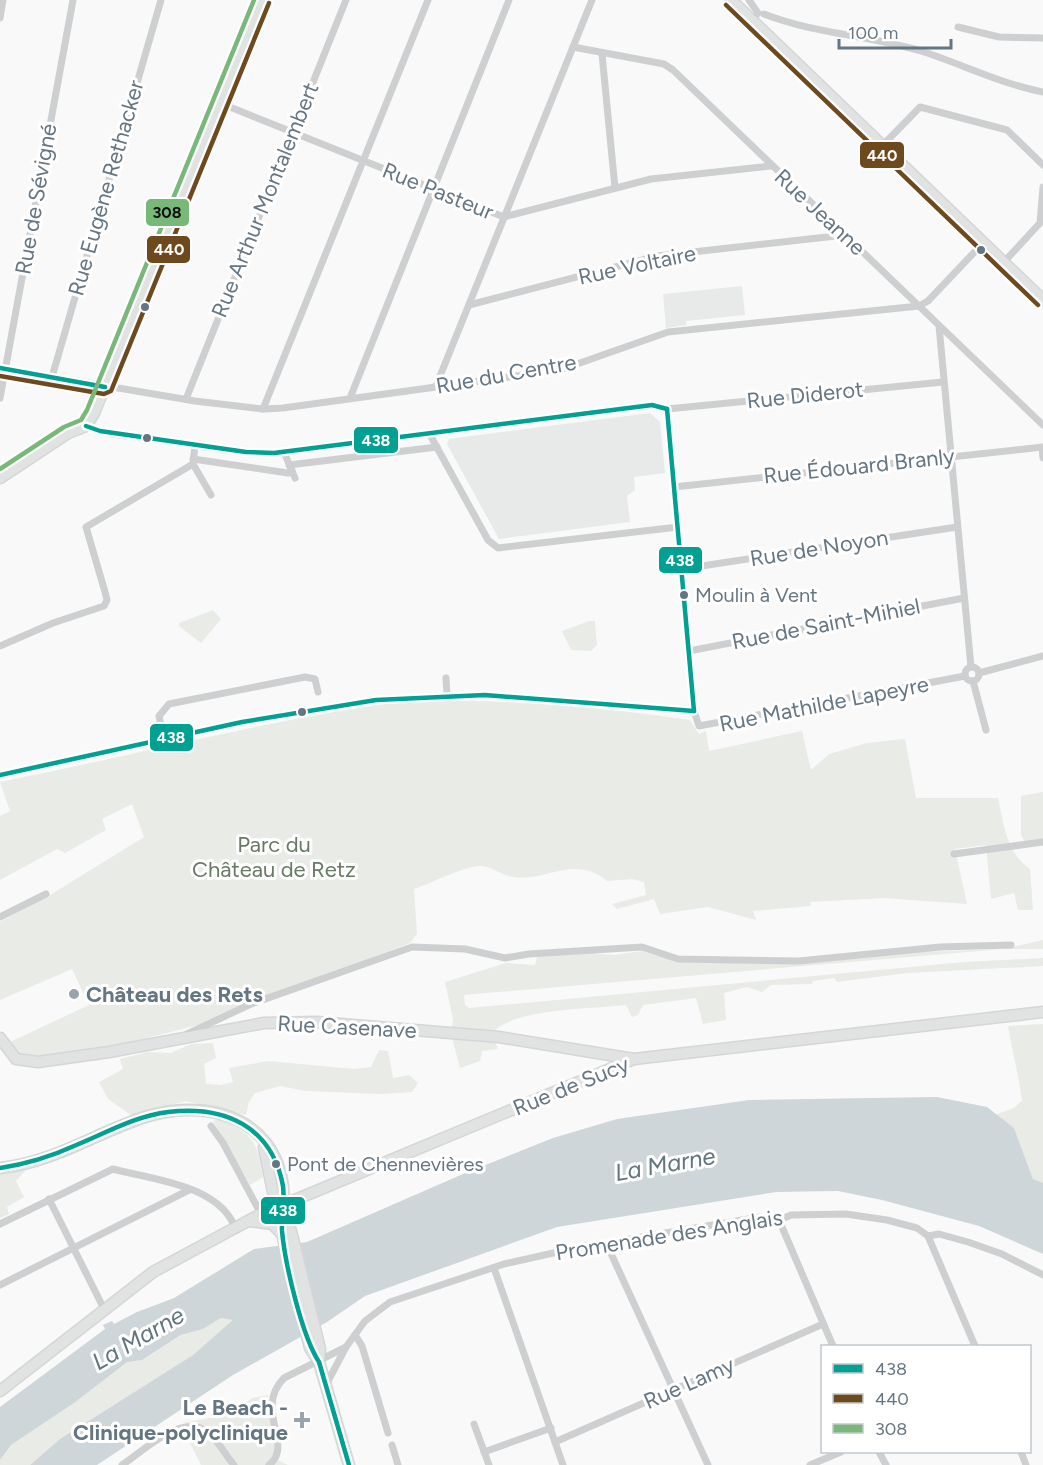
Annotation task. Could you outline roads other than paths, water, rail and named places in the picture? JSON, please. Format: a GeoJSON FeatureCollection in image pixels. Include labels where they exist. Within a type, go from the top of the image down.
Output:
{"type":"FeatureCollection","features":[{"type":"Feature","properties":{"kind":"main road"},"geometry":{"type":"LineString","coordinates":[[0,478],[68,433],[86,426],[105,387],[262,0]]}},
{"type":"Feature","properties":{"kind":"main road"},"geometry":{"type":"LineString","coordinates":[[731,0],[1043,300]]}},
{"type":"Feature","properties":{"kind":"main road","name":"Rue de Sucy"},"geometry":{"type":"LineString","coordinates":[[0,1391],[153,1272],[236,1230],[261,1214],[634,1059],[1043,1012]]}},
{"type":"Feature","properties":{"kind":"main road","name":"Rue Casenave"},"geometry":{"type":"LineString","coordinates":[[0,1038],[16,1059],[38,1062],[181,1040],[264,1023],[317,1022],[499,1037],[634,1059]]}},
{"type":"Feature","properties":{"kind":"main road"},"geometry":{"type":"LineString","coordinates":[[0,1168],[40,1160],[140,1119],[169,1111],[226,1114],[244,1122],[266,1141],[277,1166],[283,1188],[281,1205],[313,1340],[311,1352],[319,1362],[349,1465]]}},
{"type":"Feature","properties":{"kind":"main road"},"geometry":{"type":"LineString","coordinates":[[250,1221],[272,1224],[287,1233]]}},
{"type":"Feature","properties":{"kind":"street"},"geometry":{"type":"LineString","coordinates":[[0,18],[3,0]]}},
{"type":"Feature","properties":{"kind":"street","name":"Rue de Sévigné"},"geometry":{"type":"LineString","coordinates":[[0,398],[3,369],[73,0]]}},
{"type":"Feature","properties":{"kind":"street","name":"Rue Eugène Rethacker"},"geometry":{"type":"LineString","coordinates":[[52,377],[161,0]]}},
{"type":"Feature","properties":{"kind":"street","name":"Rue Arthur Montalembert"},"geometry":{"type":"LineString","coordinates":[[186,399],[346,0]]}},
{"type":"Feature","properties":{"kind":"street"},"geometry":{"type":"LineString","coordinates":[[263,409],[428,0]]}},
{"type":"Feature","properties":{"kind":"street"},"geometry":{"type":"LineString","coordinates":[[350,398],[509,0]]}},
{"type":"Feature","properties":{"kind":"street"},"geometry":{"type":"LineString","coordinates":[[436,386],[592,0]]}},
{"type":"Feature","properties":{"kind":"street"},"geometry":{"type":"LineString","coordinates":[[749,0],[758,13],[752,20]]}},
{"type":"Feature","properties":{"kind":"street"},"geometry":{"type":"LineString","coordinates":[[764,14],[795,26],[920,51],[986,75],[1043,92]]}},
{"type":"Feature","properties":{"kind":"street"},"geometry":{"type":"LineString","coordinates":[[958,27],[999,37],[1043,38]]}},
{"type":"Feature","properties":{"kind":"street","name":"Rue Jeanne"},"geometry":{"type":"LineString","coordinates":[[573,47],[664,64],[1043,425]]}},
{"type":"Feature","properties":{"kind":"street"},"geometry":{"type":"LineString","coordinates":[[602,54],[615,188]]}},
{"type":"Feature","properties":{"kind":"street","name":"Rue Pasteur"},"geometry":{"type":"LineString","coordinates":[[220,103],[504,217],[651,179],[771,166]]}},
{"type":"Feature","properties":{"kind":"street"},"geometry":{"type":"LineString","coordinates":[[882,146],[920,107],[1007,130],[1043,165]]}},
{"type":"Feature","properties":{"kind":"street"},"geometry":{"type":"LineString","coordinates":[[1004,262],[1040,223],[1043,187]]}},
{"type":"Feature","properties":{"kind":"street","name":"Rue Voltaire"},"geometry":{"type":"LineString","coordinates":[[469,304],[657,256],[844,236]]}},
{"type":"Feature","properties":{"kind":"street"},"geometry":{"type":"LineString","coordinates":[[919,306],[928,302],[983,243]]}},
{"type":"Feature","properties":{"kind":"street","name":"Rue du Centre"},"geometry":{"type":"LineString","coordinates":[[3,369],[105,387],[263,409],[560,370],[668,332],[919,306]]}},
{"type":"Feature","properties":{"kind":"street"},"geometry":{"type":"LineString","coordinates":[[939,325],[971,667],[979,673]]}},
{"type":"Feature","properties":{"kind":"street","name":"Rue Diderot"},"geometry":{"type":"LineString","coordinates":[[86,426],[100,431],[195,445],[259,453],[284,452],[652,405],[667,410],[943,381]]}},
{"type":"Feature","properties":{"kind":"street"},"geometry":{"type":"LineString","coordinates":[[0,775],[321,708],[376,700],[447,694],[510,696],[694,711],[667,410]]}},
{"type":"Feature","properties":{"kind":"street"},"geometry":{"type":"LineString","coordinates":[[429,433],[488,540],[498,548],[678,527]]}},
{"type":"Feature","properties":{"kind":"street"},"geometry":{"type":"LineString","coordinates":[[195,445],[193,461],[211,495]]}},
{"type":"Feature","properties":{"kind":"street"},"geometry":{"type":"LineString","coordinates":[[0,646],[53,623],[104,606],[107,600],[86,527],[193,461],[288,473],[437,447]]}},
{"type":"Feature","properties":{"kind":"street"},"geometry":{"type":"LineString","coordinates":[[1042,447],[1043,458]]}},
{"type":"Feature","properties":{"kind":"street","name":"Rue Édouard Branly"},"geometry":{"type":"LineString","coordinates":[[674,487],[1042,447]]}},
{"type":"Feature","properties":{"kind":"street"},"geometry":{"type":"LineString","coordinates":[[284,452],[292,471]]}},
{"type":"Feature","properties":{"kind":"street","name":"Rue de Noyon"},"geometry":{"type":"LineString","coordinates":[[682,570],[957,527]]}},
{"type":"Feature","properties":{"kind":"street","name":"Rue de Saint-Mihiel"},"geometry":{"type":"LineString","coordinates":[[689,651],[964,597]]}},
{"type":"Feature","properties":{"kind":"street"},"geometry":{"type":"LineString","coordinates":[[979,673],[1043,656]]}},
{"type":"Feature","properties":{"kind":"street"},"geometry":{"type":"LineString","coordinates":[[971,667],[965,670],[965,676],[973,681],[986,730]]}},
{"type":"Feature","properties":{"kind":"street"},"geometry":{"type":"LineString","coordinates":[[973,681],[978,678],[979,673]]}},
{"type":"Feature","properties":{"kind":"street","name":"Rue Mathilde Lapeyre"},"geometry":{"type":"LineString","coordinates":[[694,711],[697,724],[701,727],[965,676]]}},
{"type":"Feature","properties":{"kind":"street"},"geometry":{"type":"LineString","coordinates":[[164,740],[159,716],[169,704],[305,677],[315,680],[318,692]]}},
{"type":"Feature","properties":{"kind":"street"},"geometry":{"type":"LineString","coordinates":[[446,678],[447,694]]}},
{"type":"Feature","properties":{"kind":"street"},"geometry":{"type":"LineString","coordinates":[[954,854],[1011,844],[1043,842]]}},
{"type":"Feature","properties":{"kind":"street"},"geometry":{"type":"LineString","coordinates":[[0,917],[46,894]]}},
{"type":"Feature","properties":{"kind":"street"},"geometry":{"type":"LineString","coordinates":[[181,1040],[184,1035],[251,1004],[412,947],[465,949],[499,958],[552,952],[605,951],[642,947],[678,959],[799,961],[940,946],[1011,945]]}},
{"type":"Feature","properties":{"kind":"street"},"geometry":{"type":"LineString","coordinates":[[211,1126],[223,1143],[261,1214]]}},
{"type":"Feature","properties":{"kind":"street"},"geometry":{"type":"LineString","coordinates":[[0,1224],[113,1169],[203,1194],[221,1204],[231,1216],[236,1230]]}},
{"type":"Feature","properties":{"kind":"street"},"geometry":{"type":"LineString","coordinates":[[0,1285],[189,1190]]}},
{"type":"Feature","properties":{"kind":"street"},"geometry":{"type":"LineString","coordinates":[[49,1199],[104,1309]]}},
{"type":"Feature","properties":{"kind":"street","name":"Promenade des Anglais"},"geometry":{"type":"LineString","coordinates":[[326,1385],[355,1335],[376,1310],[390,1302],[494,1268],[589,1245],[608,1246],[618,1240],[760,1217],[778,1220],[791,1215],[846,1215],[887,1220],[917,1228],[928,1236],[939,1234],[969,1242],[1002,1254],[1043,1275]]}},
{"type":"Feature","properties":{"kind":"street"},"geometry":{"type":"LineString","coordinates":[[778,1220],[832,1345]]}},
{"type":"Feature","properties":{"kind":"street"},"geometry":{"type":"LineString","coordinates":[[928,1236],[974,1345]]}},
{"type":"Feature","properties":{"kind":"street"},"geometry":{"type":"LineString","coordinates":[[608,1246],[708,1465]]}},
{"type":"Feature","properties":{"kind":"street"},"geometry":{"type":"LineString","coordinates":[[494,1268],[563,1465]]}},
{"type":"Feature","properties":{"kind":"street","name":"Rue Lamy"},"geometry":{"type":"LineString","coordinates":[[555,1442],[823,1324]]}},
{"type":"Feature","properties":{"kind":"street"},"geometry":{"type":"LineString","coordinates":[[355,1335],[362,1346],[388,1433]]}},
{"type":"Feature","properties":{"kind":"street","name":"Promenade des Anglais"},"geometry":{"type":"LineString","coordinates":[[269,1465],[275,1460],[279,1446],[270,1408],[272,1394],[284,1378],[346,1347]]}},
{"type":"Feature","properties":{"kind":"street"},"geometry":{"type":"LineString","coordinates":[[474,1424],[489,1465]]}},
{"type":"Feature","properties":{"kind":"street"},"geometry":{"type":"LineString","coordinates":[[122,1465],[179,1428],[190,1425],[201,1428],[211,1435],[234,1465]]}},
{"type":"Feature","properties":{"kind":"street"},"geometry":{"type":"LineString","coordinates":[[484,1452],[551,1428]]}},
{"type":"Feature","properties":{"kind":"street"},"geometry":{"type":"LineString","coordinates":[[392,1445],[398,1465]]}},
{"type":"Feature","properties":{"kind":"street"},"geometry":{"type":"LineString","coordinates":[[810,1465],[839,1453]]}},
{"type":"Feature","properties":{"kind":"water","name":"La Marne"},"geometry":{"type":"Polygon","coordinates":[[[937,1097],[987,1107],[1014,1128],[1033,1179],[1043,1183],[1043,1254],[979,1226],[882,1200],[838,1191],[776,1192],[557,1227],[365,1296],[327,1322],[233,1375],[97,1465],[30,1465],[60,1439],[193,1355],[233,1320],[221,1318],[203,1329],[181,1335],[142,1360],[127,1362],[74,1403],[11,1445],[0,1460],[0,1407],[105,1329],[103,1325],[112,1321],[114,1324],[137,1312],[174,1298],[254,1249],[307,1242],[463,1174],[553,1138],[617,1119],[749,1100],[937,1097]]]}},
{"type":"Feature","properties":{"kind":"place","name":"Moulin à Vent"},"geometry":{"type":"Point","coordinates":[684,595]}},
{"type":"Feature","properties":{"kind":"place","name":"Château des Rets"},"geometry":{"type":"Point","coordinates":[74,994]}},
{"type":"Feature","properties":{"kind":"place","name":"Pont de Chennevières"},"geometry":{"type":"Point","coordinates":[276,1164]}},
{"type":"Feature","properties":{"kind":"place","name":"Le Beach - Clinique-polyclinique"},"geometry":{"type":"Point","coordinates":[302,1420]}},
{"type":"Feature","properties":{"kind":"park label","name":"Parc du Château de Retz"},"geometry":{"type":"Point","coordinates":[274,856]}}]}
